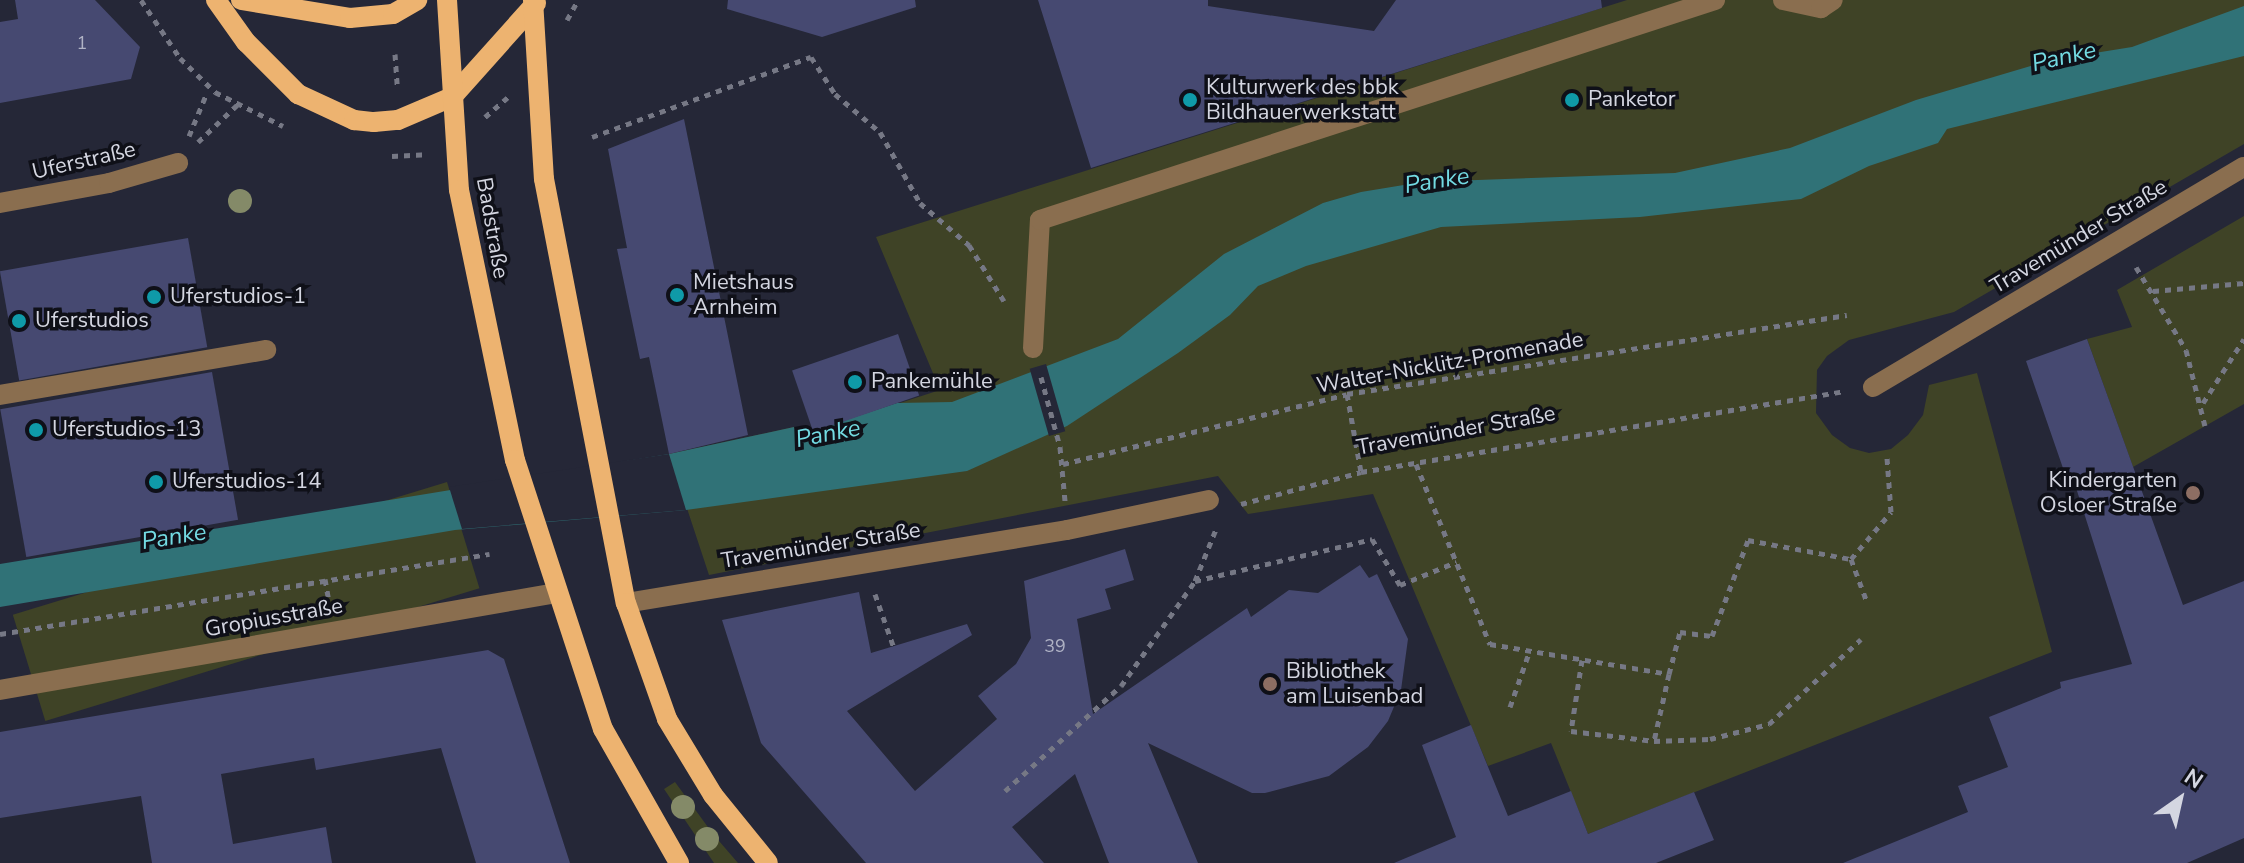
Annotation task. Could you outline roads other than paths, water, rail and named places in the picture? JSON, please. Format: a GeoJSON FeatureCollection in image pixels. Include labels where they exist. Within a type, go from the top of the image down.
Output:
{"type":"FeatureCollection","features":[{"type":"Feature","properties":{"kind":"main road"},"geometry":{"type":"LineString","coordinates":[[216,0],[246,42],[298,94],[354,120],[398,120],[452,97],[535,2]]}},
{"type":"Feature","properties":{"kind":"main road"},"geometry":{"type":"LineString","coordinates":[[241,0],[350,18],[393,14],[417,0]]}},
{"type":"Feature","properties":{"kind":"main road","name":"Badstraße"},"geometry":{"type":"LineString","coordinates":[[447,0],[459,190],[515,460],[556,593]]}},
{"type":"Feature","properties":{"kind":"main road"},"geometry":{"type":"LineString","coordinates":[[535,2],[540,152],[609,537],[626,603],[667,719],[713,795],[768,863]]}},
{"type":"Feature","properties":{"kind":"main road"},"geometry":{"type":"LineString","coordinates":[[556,593],[603,729],[679,863]]}},
{"type":"Feature","properties":{"kind":"street"},"geometry":{"type":"LineString","coordinates":[[1033,348],[1040,220],[1715,0]]}},
{"type":"Feature","properties":{"kind":"street"},"geometry":{"type":"LineString","coordinates":[[1783,0],[1821,8],[1833,0]]}},
{"type":"Feature","properties":{"kind":"street","name":"Uferstraße"},"geometry":{"type":"LineString","coordinates":[[0,203],[109,183],[178,163]]}},
{"type":"Feature","properties":{"kind":"street","name":"Travemünder Straße"},"geometry":{"type":"LineString","coordinates":[[1873,387],[2244,167]]}},
{"type":"Feature","properties":{"kind":"street"},"geometry":{"type":"LineString","coordinates":[[0,395],[266,350]]}},
{"type":"Feature","properties":{"kind":"street","name":"Travemünder Straße"},"geometry":{"type":"LineString","coordinates":[[626,603],[1209,500]]}},
{"type":"Feature","properties":{"kind":"street","name":"Gropiusstraße"},"geometry":{"type":"LineString","coordinates":[[0,690],[556,593]]}},
{"type":"Feature","properties":{"kind":"water","name":"Panke"},"geometry":{"type":"Polygon","coordinates":[[[2244,6],[2244,56],[1947,129],[1938,143],[1869,166],[1801,199],[1640,217],[1441,227],[1306,266],[1258,286],[1230,315],[1067,426],[967,471],[686,510],[455,530],[0,607],[0,564],[669,454],[794,427],[798,436],[897,403],[952,402],[1118,339],[1224,254],[1323,203],[1361,192],[1422,182],[1675,173],[1790,148],[1916,100],[2051,60],[2132,47],[2244,6]]]}},
{"type":"Feature","properties":{"kind":"place","name":"Kulturwerk des bbk Bildhauerwerkstatt"},"geometry":{"type":"Point","coordinates":[1190,100]}},
{"type":"Feature","properties":{"kind":"place","name":"Panketor"},"geometry":{"type":"Point","coordinates":[1572,100]}},
{"type":"Feature","properties":{"kind":"place","name":"Mietshaus Arnheim"},"geometry":{"type":"Point","coordinates":[677,295]}},
{"type":"Feature","properties":{"kind":"place","name":"Uferstudios-1"},"geometry":{"type":"Point","coordinates":[154,297]}},
{"type":"Feature","properties":{"kind":"place","name":"Uferstudios"},"geometry":{"type":"Point","coordinates":[19,321]}},
{"type":"Feature","properties":{"kind":"place","name":"Pankemühle"},"geometry":{"type":"Point","coordinates":[855,382]}},
{"type":"Feature","properties":{"kind":"place","name":"Uferstudios-13"},"geometry":{"type":"Point","coordinates":[36,430]}},
{"type":"Feature","properties":{"kind":"place","name":"Uferstudios-14"},"geometry":{"type":"Point","coordinates":[156,482]}},
{"type":"Feature","properties":{"kind":"place","name":"Kindergarten Osloer Straße"},"geometry":{"type":"Point","coordinates":[2193,493]}},
{"type":"Feature","properties":{"kind":"place","name":"Bibliothek am Luisenbad"},"geometry":{"type":"Point","coordinates":[1270,684]}}]}
